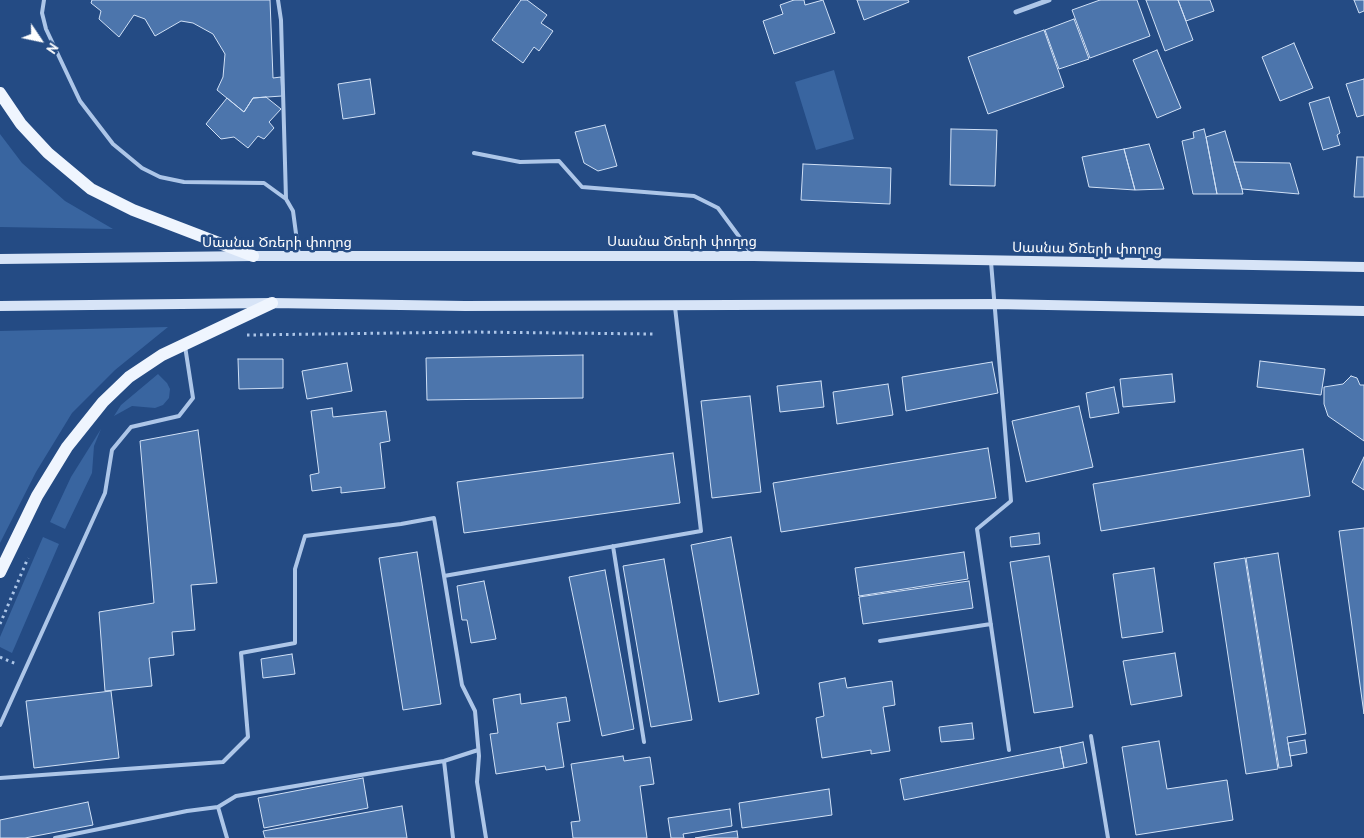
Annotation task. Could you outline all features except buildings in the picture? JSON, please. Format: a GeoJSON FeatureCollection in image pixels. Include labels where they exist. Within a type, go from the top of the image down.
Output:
{"type":"FeatureCollection","features":[{"type":"Feature","properties":{"kind":"main road"},"geometry":{"type":"LineString","coordinates":[[0,93],[21,124],[48,153],[91,189],[133,210],[253,256]]}},
{"type":"Feature","properties":{"kind":"main road","name":"Սասնա Ծռերի փողոց"},"geometry":{"type":"LineString","coordinates":[[0,259],[253,256],[754,256],[991,262],[1364,267]]}},
{"type":"Feature","properties":{"kind":"main road"},"geometry":{"type":"LineString","coordinates":[[0,306],[272,303],[464,306],[994,304],[1364,311]]}},
{"type":"Feature","properties":{"kind":"main road"},"geometry":{"type":"LineString","coordinates":[[0,572],[37,496],[67,447],[103,402],[129,377],[162,355],[272,303]]}},
{"type":"Feature","properties":{"kind":"main road"},"geometry":{"type":"LineString","coordinates":[[0,565],[8,553]]}},
{"type":"Feature","properties":{"kind":"street"},"geometry":{"type":"LineString","coordinates":[[1016,12],[1049,0]]}},
{"type":"Feature","properties":{"kind":"lane"},"geometry":{"type":"LineString","coordinates":[[44,0],[42,13],[46,29],[80,101],[113,144],[142,168],[160,176],[184,182],[264,183],[286,199],[293,211],[299,256]]}},
{"type":"Feature","properties":{"kind":"lane"},"geometry":{"type":"LineString","coordinates":[[278,0],[281,20],[286,199]]}},
{"type":"Feature","properties":{"kind":"lane"},"geometry":{"type":"LineString","coordinates":[[474,153],[520,162],[559,161],[582,187],[694,196],[718,208],[754,256]]}},
{"type":"Feature","properties":{"kind":"lane"},"geometry":{"type":"LineString","coordinates":[[991,262],[1011,501],[977,529],[1009,750]]}},
{"type":"Feature","properties":{"kind":"lane"},"geometry":{"type":"LineString","coordinates":[[444,576],[701,531],[675,304]]}},
{"type":"Feature","properties":{"kind":"lane"},"geometry":{"type":"LineString","coordinates":[[0,725],[106,493],[112,450],[131,427],[179,416],[193,398],[185,344]]}},
{"type":"Feature","properties":{"kind":"lane"},"geometry":{"type":"LineString","coordinates":[[0,778],[223,762],[248,737],[241,653],[295,643],[295,569],[305,536],[434,518],[462,685],[475,711],[478,750],[477,782],[486,838]]}},
{"type":"Feature","properties":{"kind":"lane"},"geometry":{"type":"LineString","coordinates":[[613,546],[644,742]]}},
{"type":"Feature","properties":{"kind":"lane"},"geometry":{"type":"LineString","coordinates":[[880,641],[991,624]]}},
{"type":"Feature","properties":{"kind":"lane"},"geometry":{"type":"LineString","coordinates":[[1092,736],[1108,838]]}},
{"type":"Feature","properties":{"kind":"lane"},"geometry":{"type":"LineString","coordinates":[[55,838],[188,811],[218,807],[236,796],[444,761],[478,750]]}},
{"type":"Feature","properties":{"kind":"lane"},"geometry":{"type":"LineString","coordinates":[[444,761],[453,838]]}},
{"type":"Feature","properties":{"kind":"lane"},"geometry":{"type":"LineString","coordinates":[[218,807],[227,838]]}},
{"type":"Feature","properties":{"kind":"path"},"geometry":{"type":"LineString","coordinates":[[240,338],[249,335],[462,332],[654,334]]}},
{"type":"Feature","properties":{"kind":"path"},"geometry":{"type":"LineString","coordinates":[[0,624],[30,553]]}},
{"type":"Feature","properties":{"kind":"path"},"geometry":{"type":"LineString","coordinates":[[0,657],[8,661]]}},
{"type":"Feature","properties":{"kind":"shaded area"},"geometry":{"type":"Polygon","coordinates":[[[834,70],[854,139],[816,150],[795,82],[834,70]]]}},
{"type":"Feature","properties":{"kind":"shaded area"},"geometry":{"type":"Polygon","coordinates":[[[0,134],[22,163],[65,201],[113,229],[0,227],[0,134]]]}},
{"type":"Feature","properties":{"kind":"shaded area"},"geometry":{"type":"Polygon","coordinates":[[[168,327],[115,370],[72,413],[36,472],[0,543],[0,331],[168,327]]]}},
{"type":"Feature","properties":{"kind":"shaded area"},"geometry":{"type":"Polygon","coordinates":[[[158,374],[170,389],[169,398],[163,405],[155,408],[132,406],[114,416],[121,405],[158,374]]]}},
{"type":"Feature","properties":{"kind":"shaded area"},"geometry":{"type":"Polygon","coordinates":[[[101,429],[94,446],[92,473],[65,529],[50,522],[71,477],[101,429]]]}},
{"type":"Feature","properties":{"kind":"shaded area"},"geometry":{"type":"Polygon","coordinates":[[[43,537],[59,544],[12,653],[0,647],[0,637],[43,537]]]}}]}
